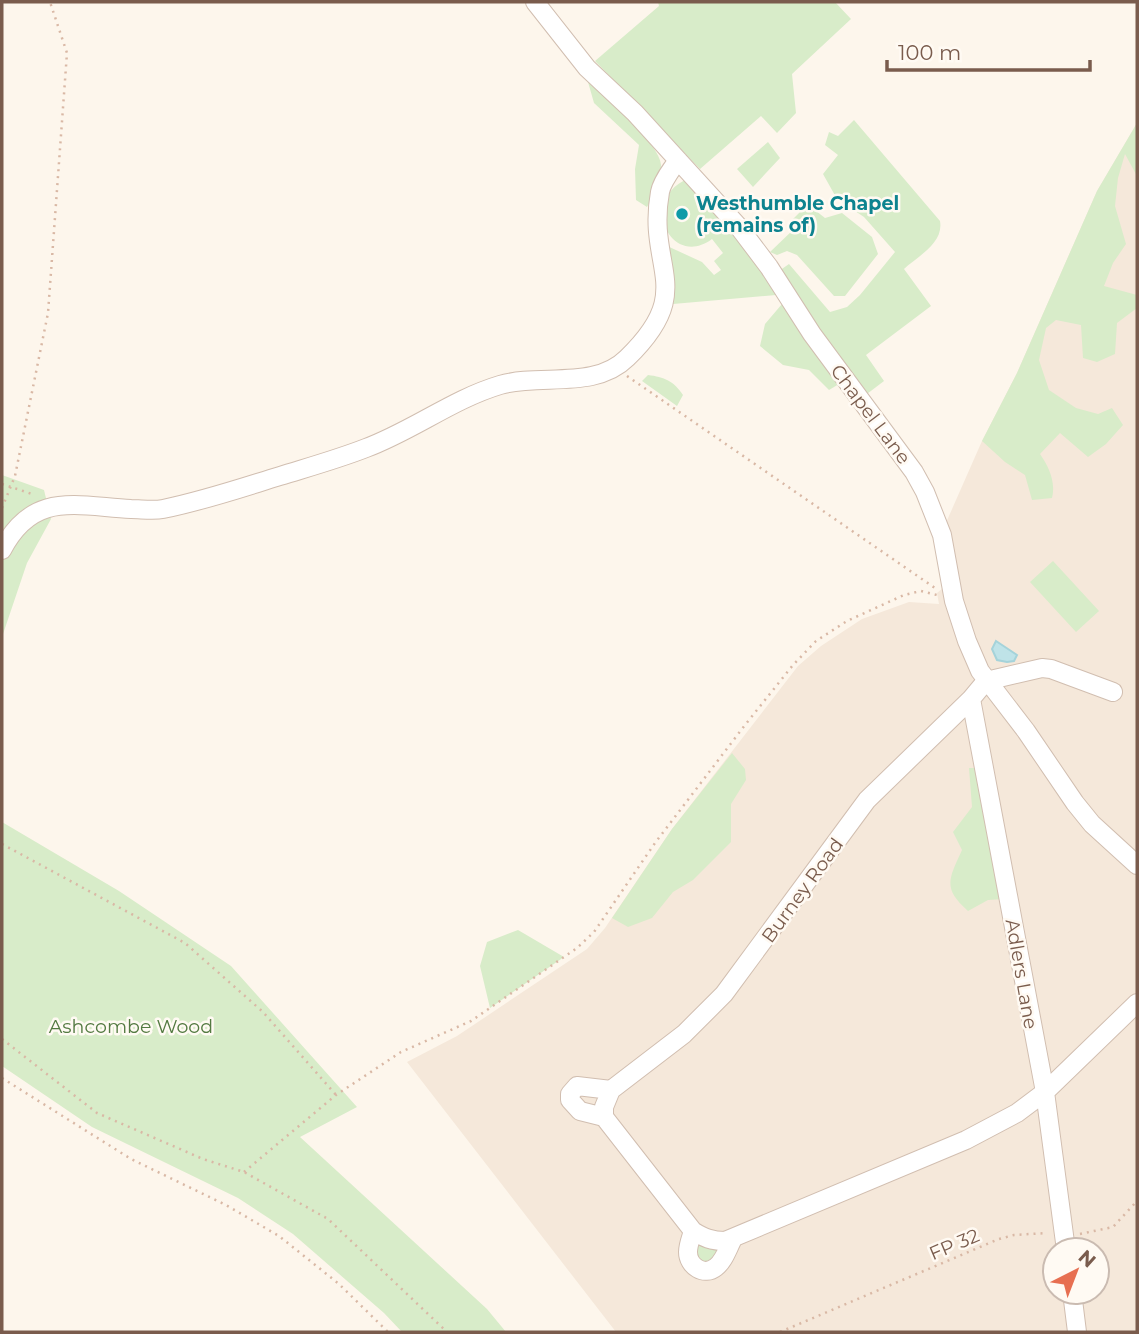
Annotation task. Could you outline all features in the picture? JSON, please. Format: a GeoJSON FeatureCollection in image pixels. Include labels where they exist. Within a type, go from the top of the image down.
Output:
{"type":"FeatureCollection","features":[{"type":"Feature","properties":{"kind":"street","name":"Chapel Lane"},"geometry":{"type":"LineString","coordinates":[[536,2],[587,68],[635,113],[738,226],[769,267],[812,334],[914,471],[942,535],[954,601],[974,661],[1075,803],[1092,824],[1137,865]]}},
{"type":"Feature","properties":{"kind":"street"},"geometry":{"type":"LineString","coordinates":[[2,550],[23,520],[43,509],[66,506],[160,510],[220,495],[367,448],[496,386],[532,379],[585,377],[615,368],[649,335],[663,312],[666,279],[657,229],[657,208],[661,189],[678,160]]}},
{"type":"Feature","properties":{"kind":"street"},"geometry":{"type":"LineString","coordinates":[[986,681],[1042,668],[1113,692]]}},
{"type":"Feature","properties":{"kind":"street","name":"Burney Road"},"geometry":{"type":"LineString","coordinates":[[611,1090],[684,1034],[724,994],[867,800],[971,699],[986,681]]}},
{"type":"Feature","properties":{"kind":"street","name":"Adlers Lane"},"geometry":{"type":"LineString","coordinates":[[971,699],[1045,1092],[1064,1236]]}},
{"type":"Feature","properties":{"kind":"street"},"geometry":{"type":"LineString","coordinates":[[604,1116],[580,1111],[570,1100],[570,1094],[577,1086],[611,1090],[604,1107],[604,1116],[693,1231],[714,1241],[733,1239],[966,1140],[1017,1113],[1045,1092],[1137,1003]]}},
{"type":"Feature","properties":{"kind":"street"},"geometry":{"type":"LineString","coordinates":[[693,1231],[689,1257],[695,1267],[702,1270],[718,1266],[733,1239]]}},
{"type":"Feature","properties":{"kind":"street"},"geometry":{"type":"LineString","coordinates":[[1074,1306],[1077,1332]]}},
{"type":"Feature","properties":{"kind":"path"},"geometry":{"type":"LineString","coordinates":[[2,508],[12,487],[48,313],[67,53],[50,2]]}},
{"type":"Feature","properties":{"kind":"path"},"geometry":{"type":"LineString","coordinates":[[615,368],[954,601]]}},
{"type":"Feature","properties":{"kind":"path"},"geometry":{"type":"LineString","coordinates":[[2,484],[12,487]]}},
{"type":"Feature","properties":{"kind":"path"},"geometry":{"type":"LineString","coordinates":[[244,1172],[336,1095],[401,1052],[471,1021],[577,948],[594,932],[655,843],[745,725],[816,641],[848,621],[904,595],[921,591],[954,601]]}},
{"type":"Feature","properties":{"kind":"path"},"geometry":{"type":"LineString","coordinates":[[2,844],[185,943],[263,1012],[336,1095]]}},
{"type":"Feature","properties":{"kind":"path"},"geometry":{"type":"LineString","coordinates":[[2,1039],[97,1113],[192,1154],[244,1172],[328,1219],[447,1332]]}},
{"type":"Feature","properties":{"kind":"path"},"geometry":{"type":"LineString","coordinates":[[2,1078],[131,1159],[226,1205],[279,1236],[339,1284],[388,1332]]}},
{"type":"Feature","properties":{"kind":"path","name":"FP 32"},"geometry":{"type":"LineString","coordinates":[[1088,1236],[1113,1227],[1137,1201]]}},
{"type":"Feature","properties":{"kind":"path","name":"FP 32"},"geometry":{"type":"LineString","coordinates":[[779,1332],[999,1239],[1034,1232],[1052,1233],[1056,1236]]}},
{"type":"Feature","properties":{"kind":"shaded area"},"geometry":{"type":"Polygon","coordinates":[[[1137,123],[1137,1332],[616,1332],[407,1062],[457,1036],[587,949],[605,928],[672,829],[798,666],[821,646],[862,619],[909,602],[939,604],[937,593],[943,588],[940,552],[945,525],[982,441],[1017,373],[1097,191],[1137,123]]]}},
{"type":"Feature","properties":{"kind":"green space"},"geometry":{"type":"Polygon","coordinates":[[[658,2],[835,2],[851,19],[792,74],[796,113],[777,133],[761,116],[700,169],[595,61],[659,6],[658,2]]]}},
{"type":"Feature","properties":{"kind":"green space"},"geometry":{"type":"Polygon","coordinates":[[[588,82],[642,133],[658,156],[660,176],[647,207],[636,200],[635,169],[639,145],[594,103],[588,82]]]}},
{"type":"Feature","properties":{"kind":"green space"},"geometry":{"type":"Polygon","coordinates":[[[854,120],[940,221],[938,236],[934,242],[904,269],[931,306],[866,355],[884,381],[863,397],[779,271],[789,264],[830,312],[847,307],[860,295],[895,252],[864,217],[837,199],[823,174],[838,155],[825,145],[829,132],[838,136],[854,120]]]}},
{"type":"Feature","properties":{"kind":"green space"},"geometry":{"type":"Polygon","coordinates":[[[1137,123],[1137,176],[1125,154],[1118,178],[1115,206],[1126,244],[1113,263],[1104,286],[1137,295],[1137,308],[1117,323],[1115,354],[1097,362],[1083,358],[1081,325],[1056,320],[1046,328],[1039,360],[1049,390],[1076,408],[1098,414],[1112,408],[1123,425],[1106,444],[1088,457],[1060,433],[1040,454],[1051,475],[1052,498],[1032,500],[1025,475],[1005,462],[982,441],[1017,373],[1097,191],[1137,123]]]}},
{"type":"Feature","properties":{"kind":"green space"},"geometry":{"type":"Polygon","coordinates":[[[768,142],[780,158],[753,187],[737,169],[768,142]]]}},
{"type":"Feature","properties":{"kind":"green space"},"geometry":{"type":"Polygon","coordinates":[[[685,180],[749,253],[776,295],[673,304],[672,274],[665,245],[702,262],[714,275],[721,270],[714,261],[723,253],[712,239],[697,246],[684,246],[674,240],[666,229],[664,203],[671,190],[685,180]]]}},
{"type":"Feature","properties":{"kind":"green space"},"geometry":{"type":"Polygon","coordinates":[[[811,207],[825,218],[842,213],[872,237],[878,254],[845,296],[834,296],[797,255],[787,251],[777,255],[770,252],[795,228],[790,222],[802,210],[811,207]]]}},
{"type":"Feature","properties":{"kind":"green space"},"geometry":{"type":"Polygon","coordinates":[[[782,304],[839,384],[829,390],[809,370],[783,365],[760,346],[765,324],[782,304]]]}},
{"type":"Feature","properties":{"kind":"green space"},"geometry":{"type":"Polygon","coordinates":[[[648,375],[664,379],[676,386],[683,395],[677,406],[642,381],[648,375]]]}},
{"type":"Feature","properties":{"kind":"green space"},"geometry":{"type":"Polygon","coordinates":[[[2,475],[44,490],[51,519],[27,563],[2,637],[2,475]]]}},
{"type":"Feature","properties":{"kind":"green space"},"geometry":{"type":"Polygon","coordinates":[[[1053,561],[1099,611],[1076,632],[1030,582],[1053,561]]]}},
{"type":"Feature","properties":{"kind":"green space"},"geometry":{"type":"Polygon","coordinates":[[[732,753],[745,769],[746,780],[731,804],[731,842],[693,880],[673,892],[652,918],[628,927],[612,918],[672,829],[732,753]]]}},
{"type":"Feature","properties":{"kind":"green space"},"geometry":{"type":"Polygon","coordinates":[[[969,768],[981,768],[1004,899],[988,900],[968,911],[954,896],[950,883],[962,850],[953,832],[972,807],[969,768]]]}},
{"type":"Feature","properties":{"kind":"green space","name":"Ashcombe Wood"},"geometry":{"type":"Polygon","coordinates":[[[2,822],[119,891],[231,966],[357,1107],[300,1137],[487,1309],[506,1332],[402,1332],[293,1234],[238,1198],[92,1127],[2,1066],[2,822]]]}},
{"type":"Feature","properties":{"kind":"green space"},"geometry":{"type":"Polygon","coordinates":[[[518,930],[564,957],[490,1008],[480,966],[487,942],[518,930]]]}},
{"type":"Feature","properties":{"kind":"green space"},"geometry":{"type":"Polygon","coordinates":[[[695,1243],[714,1246],[720,1252],[711,1265],[693,1258],[695,1243]]]}},
{"type":"Feature","properties":{"kind":"water"},"geometry":{"type":"Polygon","coordinates":[[[996,641],[1017,655],[1014,661],[997,660],[992,649],[996,641]]]}},
{"type":"Feature","properties":{"kind":"place","name":"Westhumble Chapel (remains of)"},"geometry":{"type":"Point","coordinates":[682,214]}}]}
